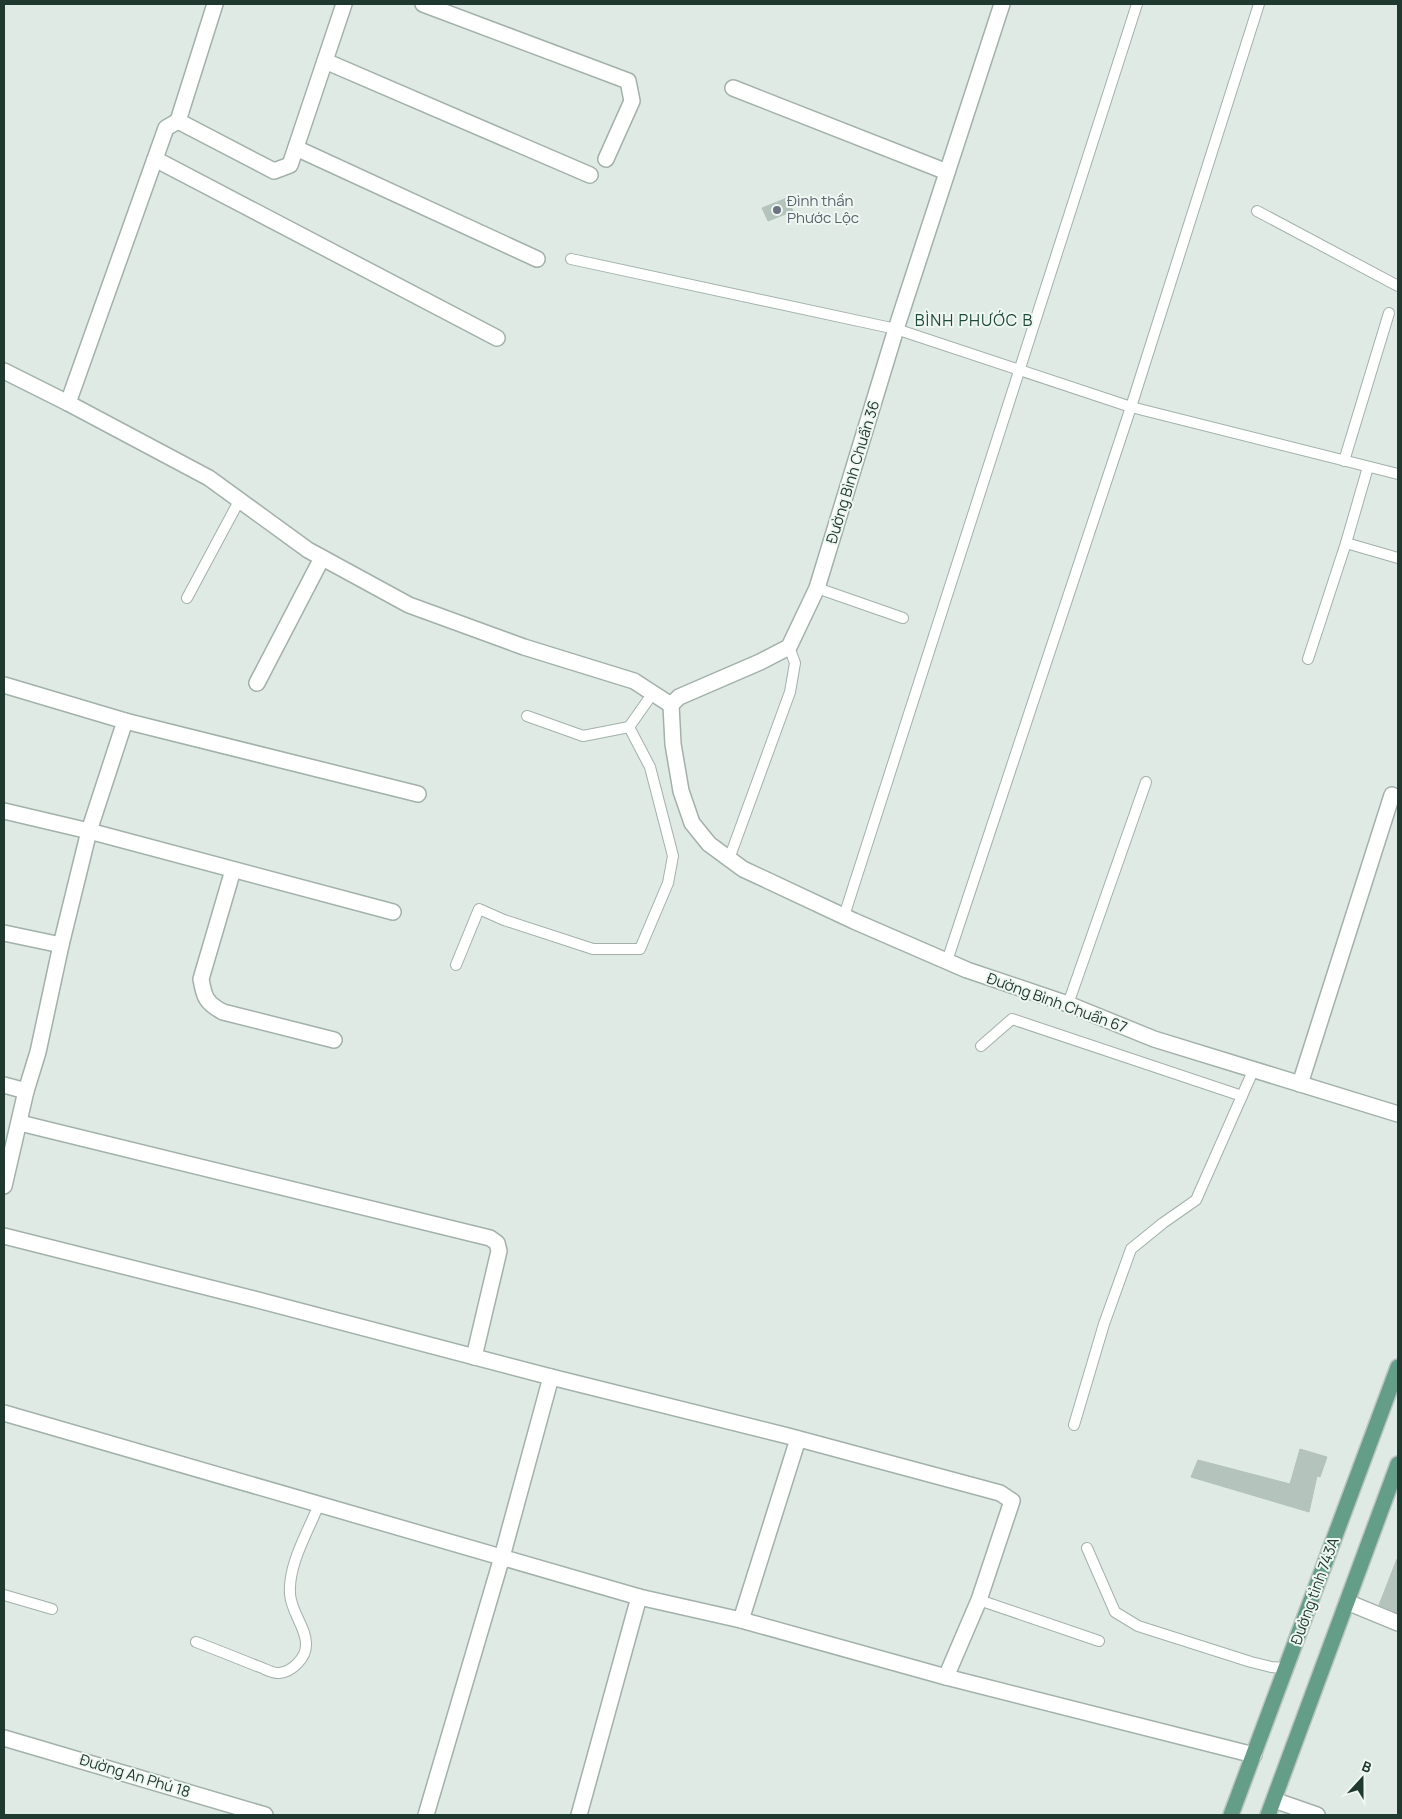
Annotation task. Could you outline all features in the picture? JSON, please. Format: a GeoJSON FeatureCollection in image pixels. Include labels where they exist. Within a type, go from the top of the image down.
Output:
{"type":"FeatureCollection","features":[{"type":"Feature","properties":{"kind":"main road","name":"Đường tỉnh 743A"},"geometry":{"type":"LineString","coordinates":[[1232,1815],[1398,1367]]}},
{"type":"Feature","properties":{"kind":"main road"},"geometry":{"type":"LineString","coordinates":[[1268,1815],[1398,1464]]}},
{"type":"Feature","properties":{"kind":"street"},"geometry":{"type":"LineString","coordinates":[[68,403],[166,128],[178,121],[215,4]]}},
{"type":"Feature","properties":{"kind":"street"},"geometry":{"type":"LineString","coordinates":[[178,121],[274,171],[290,165],[344,4]]}},
{"type":"Feature","properties":{"kind":"street"},"geometry":{"type":"LineString","coordinates":[[423,4],[628,81],[632,101],[606,159]]}},
{"type":"Feature","properties":{"kind":"street","name":"Đường Bình Chuẩn 36"},"geometry":{"type":"LineString","coordinates":[[789,647],[816,588],[896,329],[1002,4]]}},
{"type":"Feature","properties":{"kind":"street"},"geometry":{"type":"LineString","coordinates":[[325,61],[590,176]]}},
{"type":"Feature","properties":{"kind":"street"},"geometry":{"type":"LineString","coordinates":[[733,88],[947,172]]}},
{"type":"Feature","properties":{"kind":"street"},"geometry":{"type":"LineString","coordinates":[[296,148],[537,259]]}},
{"type":"Feature","properties":{"kind":"street"},"geometry":{"type":"LineString","coordinates":[[155,159],[497,338]]}},
{"type":"Feature","properties":{"kind":"street"},"geometry":{"type":"LineString","coordinates":[[4,371],[209,478],[308,550],[409,605],[524,647],[634,681],[671,705]]}},
{"type":"Feature","properties":{"kind":"street"},"geometry":{"type":"LineString","coordinates":[[257,682],[322,558]]}},
{"type":"Feature","properties":{"kind":"street"},"geometry":{"type":"LineString","coordinates":[[729,859],[709,844],[692,823],[682,791],[673,744],[671,705],[679,697],[760,662],[789,647]]}},
{"type":"Feature","properties":{"kind":"street"},"geometry":{"type":"LineString","coordinates":[[4,685],[125,721],[418,794]]}},
{"type":"Feature","properties":{"kind":"street"},"geometry":{"type":"LineString","coordinates":[[4,1186],[26,1091],[38,1052],[61,945],[89,831],[125,721]]}},
{"type":"Feature","properties":{"kind":"street"},"geometry":{"type":"LineString","coordinates":[[1300,1084],[1392,795]]}},
{"type":"Feature","properties":{"kind":"street"},"geometry":{"type":"LineString","coordinates":[[4,811],[89,831],[393,912]]}},
{"type":"Feature","properties":{"kind":"street","name":"Đường Bình Chuẩn 67"},"geometry":{"type":"LineString","coordinates":[[729,859],[743,869],[967,970],[1068,1004],[1154,1039],[1253,1071],[1398,1114]]}},
{"type":"Feature","properties":{"kind":"street"},"geometry":{"type":"LineString","coordinates":[[232,870],[201,979],[203,995],[212,1006],[224,1012],[334,1040]]}},
{"type":"Feature","properties":{"kind":"street"},"geometry":{"type":"LineString","coordinates":[[4,932],[61,945]]}},
{"type":"Feature","properties":{"kind":"street"},"geometry":{"type":"LineString","coordinates":[[4,1085],[26,1091]]}},
{"type":"Feature","properties":{"kind":"street"},"geometry":{"type":"LineString","coordinates":[[20,1123],[490,1238],[497,1243],[499,1252],[474,1356]]}},
{"type":"Feature","properties":{"kind":"street"},"geometry":{"type":"LineString","coordinates":[[4,1236],[245,1296],[1000,1493],[1012,1501],[979,1600],[946,1676]]}},
{"type":"Feature","properties":{"kind":"street"},"geometry":{"type":"LineString","coordinates":[[426,1815],[502,1557],[550,1377]]}},
{"type":"Feature","properties":{"kind":"street"},"geometry":{"type":"LineString","coordinates":[[4,1413],[639,1597],[741,1620],[946,1676],[1254,1755]]}},
{"type":"Feature","properties":{"kind":"street"},"geometry":{"type":"LineString","coordinates":[[741,1620],[798,1439]]}},
{"type":"Feature","properties":{"kind":"street"},"geometry":{"type":"LineString","coordinates":[[578,1815],[639,1597]]}},
{"type":"Feature","properties":{"kind":"street"},"geometry":{"type":"LineString","coordinates":[[1347,1602],[1398,1623]]}},
{"type":"Feature","properties":{"kind":"street","name":"Đường An Phú 18"},"geometry":{"type":"LineString","coordinates":[[4,1738],[265,1815]]}},
{"type":"Feature","properties":{"kind":"street"},"geometry":{"type":"LineString","coordinates":[[1274,1800],[1318,1815]]}},
{"type":"Feature","properties":{"kind":"lane"},"geometry":{"type":"LineString","coordinates":[[844,916],[1137,4]]}},
{"type":"Feature","properties":{"kind":"lane"},"geometry":{"type":"LineString","coordinates":[[947,961],[1131,406],[1259,4]]}},
{"type":"Feature","properties":{"kind":"lane"},"geometry":{"type":"LineString","coordinates":[[1257,211],[1398,286]]}},
{"type":"Feature","properties":{"kind":"lane"},"geometry":{"type":"LineString","coordinates":[[570,259],[896,329],[1131,406],[1398,474]]}},
{"type":"Feature","properties":{"kind":"lane"},"geometry":{"type":"LineString","coordinates":[[1344,461],[1389,313]]}},
{"type":"Feature","properties":{"kind":"lane"},"geometry":{"type":"LineString","coordinates":[[1308,659],[1346,543],[1368,467]]}},
{"type":"Feature","properties":{"kind":"lane"},"geometry":{"type":"LineString","coordinates":[[187,598],[240,501]]}},
{"type":"Feature","properties":{"kind":"lane"},"geometry":{"type":"LineString","coordinates":[[1346,543],[1398,558]]}},
{"type":"Feature","properties":{"kind":"lane"},"geometry":{"type":"LineString","coordinates":[[816,588],[903,618]]}},
{"type":"Feature","properties":{"kind":"lane"},"geometry":{"type":"LineString","coordinates":[[729,859],[790,692],[795,663],[789,647]]}},
{"type":"Feature","properties":{"kind":"lane"},"geometry":{"type":"LineString","coordinates":[[527,716],[583,736],[629,727],[653,693]]}},
{"type":"Feature","properties":{"kind":"lane"},"geometry":{"type":"LineString","coordinates":[[456,965],[479,909],[504,920],[593,948],[640,949],[668,883],[673,856],[650,767],[629,727]]}},
{"type":"Feature","properties":{"kind":"lane"},"geometry":{"type":"LineString","coordinates":[[1068,1004],[1146,782]]}},
{"type":"Feature","properties":{"kind":"lane"},"geometry":{"type":"LineString","coordinates":[[981,1046],[1012,1019],[1242,1096]]}},
{"type":"Feature","properties":{"kind":"lane"},"geometry":{"type":"LineString","coordinates":[[1074,1425],[1104,1324],[1131,1249],[1196,1200],[1253,1071]]}},
{"type":"Feature","properties":{"kind":"lane"},"geometry":{"type":"LineString","coordinates":[[196,1642],[278,1674],[292,1670],[300,1661],[306,1646],[290,1594],[293,1564],[318,1504]]}},
{"type":"Feature","properties":{"kind":"lane"},"geometry":{"type":"LineString","coordinates":[[1087,1548],[1115,1612],[1138,1626],[1251,1662],[1286,1668]]}},
{"type":"Feature","properties":{"kind":"lane"},"geometry":{"type":"LineString","coordinates":[[4,1595],[52,1609]]}},
{"type":"Feature","properties":{"kind":"lane"},"geometry":{"type":"LineString","coordinates":[[979,1600],[1099,1642]]}},
{"type":"Feature","properties":{"kind":"building","name":"Đình thần Phước Lộc"},"geometry":{"type":"Polygon","coordinates":[[[787,198],[793,211],[768,221],[762,208],[787,198]]]}},
{"type":"Feature","properties":{"kind":"building"},"geometry":{"type":"Polygon","coordinates":[[[1300,1449],[1327,1457],[1320,1477],[1317,1476],[1309,1512],[1191,1477],[1198,1460],[1290,1484],[1300,1449]]]}},
{"type":"Feature","properties":{"kind":"building"},"geometry":{"type":"Polygon","coordinates":[[[1398,1559],[1398,1613],[1379,1605],[1398,1559]]]}},
{"type":"Feature","properties":{"kind":"place","name":"Đình thần Phước Lộc"},"geometry":{"type":"Point","coordinates":[777,210]}},
{"type":"Feature","properties":{"kind":"district","name":"BÌNH PHƯỚC B"},"geometry":{"type":"Point","coordinates":[974,320]}}]}
